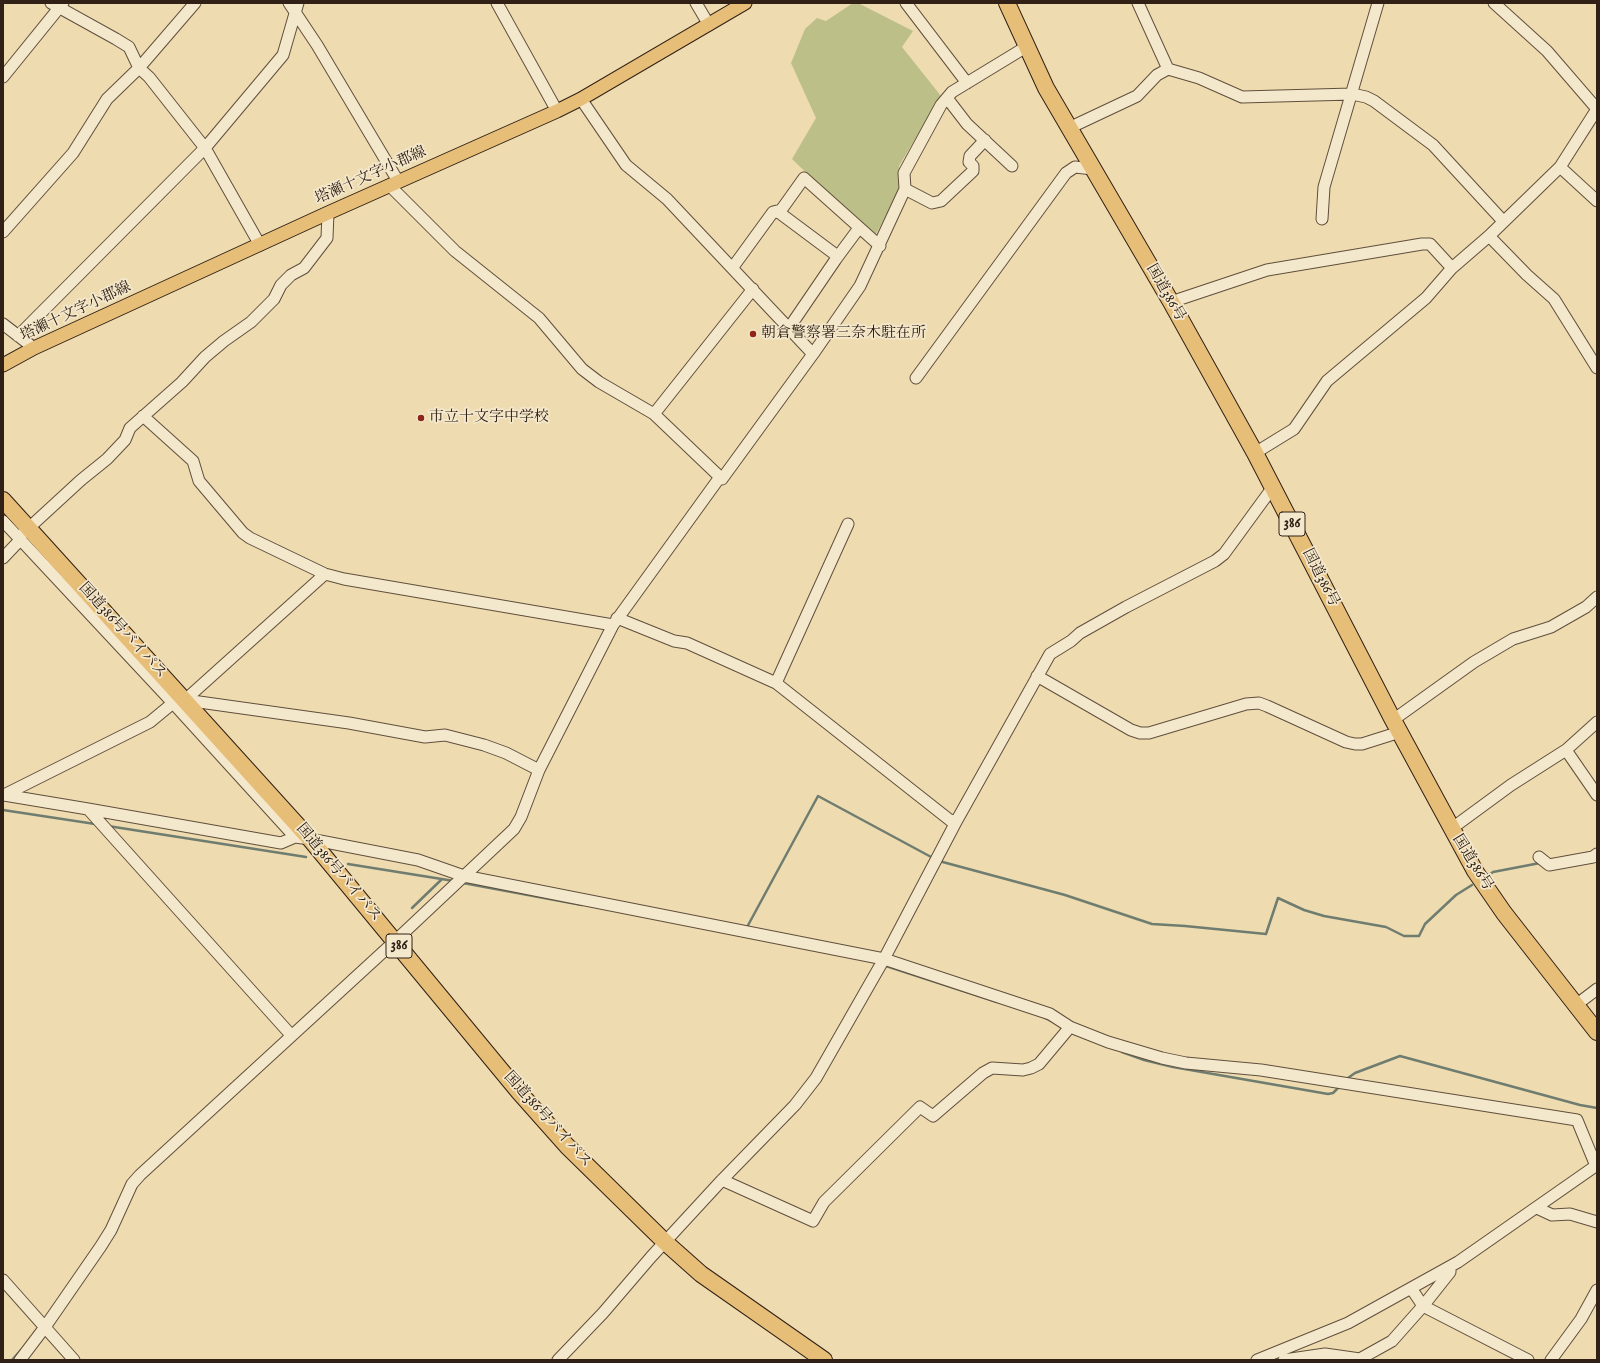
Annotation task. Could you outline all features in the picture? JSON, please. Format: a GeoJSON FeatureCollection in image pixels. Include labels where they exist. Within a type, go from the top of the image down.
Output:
{"type":"FeatureCollection","features":[{"type":"Feature","properties":{"kind":"highway","name":"国道386号"},"geometry":{"type":"LineString","coordinates":[[1011,4],[1026,46],[1046,88],[1171,302],[1255,453],[1451,829],[1475,871],[1504,913],[1597,1032]]}},
{"type":"Feature","properties":{"kind":"highway","name":"国道386号バイパス"},"geometry":{"type":"LineString","coordinates":[[3,500],[23,535],[179,702],[395,941],[519,1092],[567,1146],[665,1242],[700,1274],[824,1360]]}},
{"type":"Feature","properties":{"kind":"main road","name":"塔瀬十文字小郡線"},"geometry":{"type":"LineString","coordinates":[[3,365],[34,348],[260,245],[328,212],[557,111],[581,99],[745,3]]}},
{"type":"Feature","properties":{"kind":"street"},"geometry":{"type":"LineString","coordinates":[[3,232],[73,153],[107,99],[139,68],[195,3]]}},
{"type":"Feature","properties":{"kind":"street"},"geometry":{"type":"LineString","coordinates":[[496,3],[557,111]]}},
{"type":"Feature","properties":{"kind":"street"},"geometry":{"type":"LineString","coordinates":[[696,3],[709,25]]}},
{"type":"Feature","properties":{"kind":"street"},"geometry":{"type":"LineString","coordinates":[[906,3],[967,83]]}},
{"type":"Feature","properties":{"kind":"street"},"geometry":{"type":"LineString","coordinates":[[1138,3],[1168,69]]}},
{"type":"Feature","properties":{"kind":"street"},"geometry":{"type":"LineString","coordinates":[[1322,219],[1324,186],[1378,3]]}},
{"type":"Feature","properties":{"kind":"street"},"geometry":{"type":"LineString","coordinates":[[1255,453],[1294,429],[1327,380],[1426,298],[1452,268],[1489,236],[1560,167],[1597,109],[1547,51],[1494,3]]}},
{"type":"Feature","properties":{"kind":"street"},"geometry":{"type":"LineString","coordinates":[[3,77],[58,5],[129,47],[139,68],[149,77],[206,148],[260,245]]}},
{"type":"Feature","properties":{"kind":"street"},"geometry":{"type":"LineString","coordinates":[[18,336],[206,148],[284,54],[294,6]]}},
{"type":"Feature","properties":{"kind":"street"},"geometry":{"type":"LineString","coordinates":[[294,6],[394,183],[455,251],[543,321],[582,369],[599,382],[654,414],[720,477]]}},
{"type":"Feature","properties":{"kind":"street"},"geometry":{"type":"LineString","coordinates":[[20,1360],[45,1327],[101,1246],[111,1230],[132,1184],[140,1175],[196,1125],[289,1033],[395,941],[514,829],[521,817],[539,770],[615,622],[720,477],[722,479],[813,354],[860,286],[906,189],[904,173],[941,105],[952,92],[1026,46]]}},
{"type":"Feature","properties":{"kind":"street"},"geometry":{"type":"LineString","coordinates":[[1069,128],[1137,96],[1157,75],[1168,69],[1199,78],[1242,97],[1352,94],[1366,97],[1374,101],[1433,145],[1503,221]]}},
{"type":"Feature","properties":{"kind":"street"},"geometry":{"type":"LineString","coordinates":[[947,98],[967,124],[1012,166]]}},
{"type":"Feature","properties":{"kind":"street"},"geometry":{"type":"LineString","coordinates":[[581,99],[626,165],[667,199],[733,267],[813,354]]}},
{"type":"Feature","properties":{"kind":"street"},"geometry":{"type":"LineString","coordinates":[[906,189],[932,203],[941,201],[973,171],[973,166],[969,162],[970,156],[985,140]]}},
{"type":"Feature","properties":{"kind":"street"},"geometry":{"type":"LineString","coordinates":[[916,378],[1066,173],[1075,167],[1093,169]]}},
{"type":"Feature","properties":{"kind":"street"},"geometry":{"type":"LineString","coordinates":[[1560,167],[1597,201]]}},
{"type":"Feature","properties":{"kind":"street"},"geometry":{"type":"LineString","coordinates":[[778,213],[804,178],[880,246]]}},
{"type":"Feature","properties":{"kind":"street"},"geometry":{"type":"LineString","coordinates":[[3,558],[23,535],[81,480],[107,459],[125,440],[130,428],[182,382],[210,353],[251,322],[274,299],[281,285],[291,275],[304,268],[327,238],[328,212]]}},
{"type":"Feature","properties":{"kind":"street"},"geometry":{"type":"LineString","coordinates":[[733,267],[773,212],[778,213],[836,255],[836,260]]}},
{"type":"Feature","properties":{"kind":"street"},"geometry":{"type":"LineString","coordinates":[[789,328],[859,228]]}},
{"type":"Feature","properties":{"kind":"street"},"geometry":{"type":"LineString","coordinates":[[1489,236],[1527,275],[1554,299],[1597,368]]}},
{"type":"Feature","properties":{"kind":"street"},"geometry":{"type":"LineString","coordinates":[[1171,302],[1267,270],[1422,244],[1430,244],[1452,268]]}},
{"type":"Feature","properties":{"kind":"street"},"geometry":{"type":"LineString","coordinates":[[654,414],[753,289]]}},
{"type":"Feature","properties":{"kind":"street"},"geometry":{"type":"LineString","coordinates":[[3,324],[34,348]]}},
{"type":"Feature","properties":{"kind":"street"},"geometry":{"type":"LineString","coordinates":[[143,416],[193,461],[200,482],[243,533],[250,538],[325,574],[344,579],[615,622],[674,641],[687,643],[776,684],[951,822],[957,820]]}},
{"type":"Feature","properties":{"kind":"street"},"geometry":{"type":"LineString","coordinates":[[558,1360],[603,1312],[651,1256],[795,1105],[808,1089],[884,959],[957,820],[1050,654],[1071,641],[1080,633],[1126,607],[1215,561],[1224,554],[1273,487]]}},
{"type":"Feature","properties":{"kind":"street"},"geometry":{"type":"LineString","coordinates":[[3,521],[23,535]]}},
{"type":"Feature","properties":{"kind":"street"},"geometry":{"type":"LineString","coordinates":[[776,684],[848,524]]}},
{"type":"Feature","properties":{"kind":"street"},"geometry":{"type":"LineString","coordinates":[[3,795],[150,722],[179,702],[325,574]]}},
{"type":"Feature","properties":{"kind":"street"},"geometry":{"type":"LineString","coordinates":[[1037,676],[1131,730],[1140,733],[1149,734],[1246,704],[1259,703],[1346,742],[1362,744],[1396,726],[1474,662],[1513,640],[1551,627],[1586,607],[1597,597]]}},
{"type":"Feature","properties":{"kind":"street"},"geometry":{"type":"LineString","coordinates":[[179,702],[349,723],[425,737],[445,735],[484,745],[506,753],[539,770]]}},
{"type":"Feature","properties":{"kind":"street"},"geometry":{"type":"LineString","coordinates":[[1451,829],[1511,785],[1566,750],[1597,722]]}},
{"type":"Feature","properties":{"kind":"street"},"geometry":{"type":"LineString","coordinates":[[1566,750],[1597,795]]}},
{"type":"Feature","properties":{"kind":"street"},"geometry":{"type":"LineString","coordinates":[[3,795],[281,843],[302,838],[418,860],[464,876],[884,959],[1050,1014],[1070,1027],[1108,1042],[1162,1058],[1186,1063],[1261,1070],[1578,1120],[1597,1166],[1450,1267],[1348,1322],[1257,1360]]}},
{"type":"Feature","properties":{"kind":"street"},"geometry":{"type":"LineString","coordinates":[[88,809],[289,1033]]}},
{"type":"Feature","properties":{"kind":"street"},"geometry":{"type":"LineString","coordinates":[[1543,860],[1593,857],[1597,854]]}},
{"type":"Feature","properties":{"kind":"street"},"geometry":{"type":"LineString","coordinates":[[1576,1004],[1597,988]]}},
{"type":"Feature","properties":{"kind":"street"},"geometry":{"type":"LineString","coordinates":[[722,1180],[812,1221],[824,1202],[920,1107],[933,1116],[992,1068],[1023,1070],[1039,1064],[1070,1027]]}},
{"type":"Feature","properties":{"kind":"street"},"geometry":{"type":"LineString","coordinates":[[1537,1208],[1552,1216],[1570,1214],[1597,1222]]}},
{"type":"Feature","properties":{"kind":"street"},"geometry":{"type":"LineString","coordinates":[[1269,1355],[1274,1359],[1283,1360],[1325,1354],[1359,1359],[1392,1341],[1423,1306],[1450,1272],[1450,1267]]}},
{"type":"Feature","properties":{"kind":"street"},"geometry":{"type":"LineString","coordinates":[[3,1280],[74,1360]]}},
{"type":"Feature","properties":{"kind":"street"},"geometry":{"type":"LineString","coordinates":[[1411,1288],[1423,1306],[1528,1360]]}},
{"type":"Feature","properties":{"kind":"street"},"geometry":{"type":"LineString","coordinates":[[1551,1360],[1581,1319],[1597,1290]]}},
{"type":"Feature","properties":{"kind":"green space"},"geometry":{"type":"Polygon","coordinates":[[[853,3],[858,3],[913,31],[902,47],[941,96],[899,166],[900,189],[874,238],[792,159],[816,118],[791,63],[805,29],[817,18],[826,21],[853,3]]]}},
{"type":"Feature","properties":{"kind":"waterway"},"geometry":{"type":"LineString","coordinates":[[746,929],[818,796],[933,858]]}},
{"type":"Feature","properties":{"kind":"waterway"},"geometry":{"type":"LineString","coordinates":[[3,810],[95,824]]}},
{"type":"Feature","properties":{"kind":"waterway"},"geometry":{"type":"LineString","coordinates":[[108,826],[306,857]]}},
{"type":"Feature","properties":{"kind":"waterway"},"geometry":{"type":"LineString","coordinates":[[939,861],[1065,895],[1152,924],[1266,934],[1278,898],[1304,910],[1324,916],[1386,927],[1404,936],[1419,936],[1425,924],[1456,895],[1472,885]]}},
{"type":"Feature","properties":{"kind":"waterway"},"geometry":{"type":"LineString","coordinates":[[1486,877],[1493,872],[1540,863]]}},
{"type":"Feature","properties":{"kind":"waterway"},"geometry":{"type":"LineString","coordinates":[[348,864],[454,881]]}},
{"type":"Feature","properties":{"kind":"waterway"},"geometry":{"type":"LineString","coordinates":[[412,908],[441,880]]}},
{"type":"Feature","properties":{"kind":"waterway"},"geometry":{"type":"LineString","coordinates":[[463,883],[582,905]]}},
{"type":"Feature","properties":{"kind":"waterway"},"geometry":{"type":"LineString","coordinates":[[883,965],[997,1002]]}},
{"type":"Feature","properties":{"kind":"waterway"},"geometry":{"type":"LineString","coordinates":[[1043,1017],[1053,1022]]}},
{"type":"Feature","properties":{"kind":"waterway"},"geometry":{"type":"LineString","coordinates":[[1122,1052],[1144,1060],[1173,1067],[1328,1094],[1333,1093],[1339,1087]]}},
{"type":"Feature","properties":{"kind":"waterway"},"geometry":{"type":"LineString","coordinates":[[1345,1080],[1355,1073],[1400,1056],[1580,1105],[1597,1108]]}},
{"type":"Feature","properties":{"kind":"waterway"},"geometry":{"type":"LineString","coordinates":[[12,1360],[21,1350]]}},
{"type":"Feature","properties":{"kind":"place","name":"朝倉警察署三奈木駐在所"},"geometry":{"type":"Point","coordinates":[753,334]}},
{"type":"Feature","properties":{"kind":"place","name":"市立十文字中学校"},"geometry":{"type":"Point","coordinates":[421,418]}}]}
